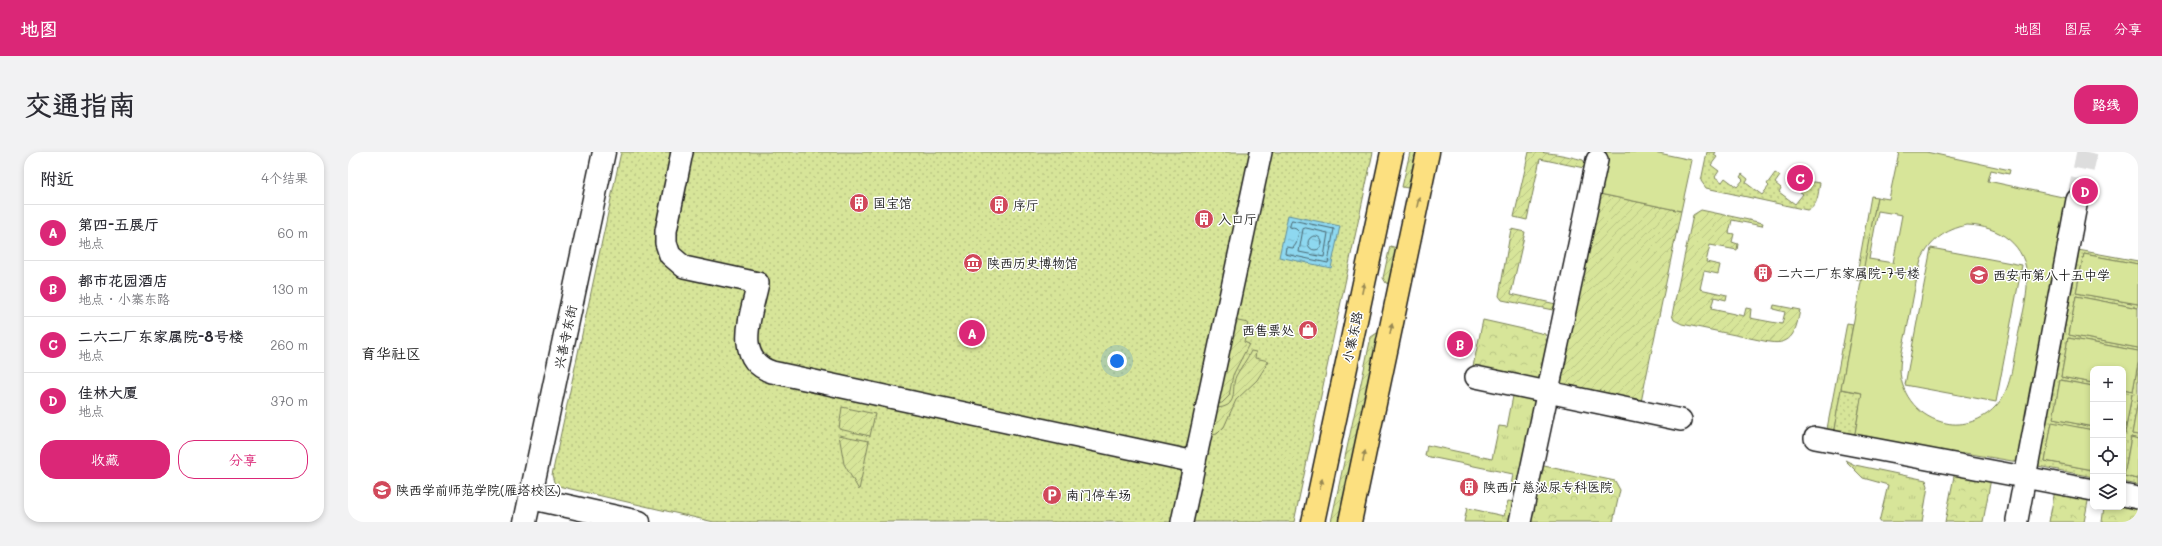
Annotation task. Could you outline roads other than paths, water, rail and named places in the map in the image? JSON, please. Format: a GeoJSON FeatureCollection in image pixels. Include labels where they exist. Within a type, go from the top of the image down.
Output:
{"type":"FeatureCollection","features":[{"type":"Feature","properties":{"kind":"main road","name":"小寨东路"},"geometry":{"type":"LineString","coordinates":[[1313,522],[1392,152]]}},
{"type":"Feature","properties":{"kind":"main road"},"geometry":{"type":"LineString","coordinates":[[1350,522],[1428,152]]}},
{"type":"Feature","properties":{"kind":"street","name":"兴善寺东街"},"geometry":{"type":"LineString","coordinates":[[525,522],[604,152]]}},
{"type":"Feature","properties":{"kind":"street"},"geometry":{"type":"LineString","coordinates":[[682,152],[666,231],[667,249],[674,260],[684,267],[758,283],[746,340],[749,353],[760,367],[775,373],[1195,462]]}},
{"type":"Feature","properties":{"kind":"street"},"geometry":{"type":"LineString","coordinates":[[1182,522],[1261,152]]}},
{"type":"Feature","properties":{"kind":"street"},"geometry":{"type":"LineString","coordinates":[[1520,522],[1597,160]]}},
{"type":"Feature","properties":{"kind":"street"},"geometry":{"type":"LineString","coordinates":[[2017,520],[2077,200]]}},
{"type":"Feature","properties":{"kind":"street"},"geometry":{"type":"LineString","coordinates":[[1476,377],[1681,420]]}},
{"type":"Feature","properties":{"kind":"street"},"geometry":{"type":"LineString","coordinates":[[1815,438],[2090,489]]}},
{"type":"Feature","properties":{"kind":"street"},"geometry":{"type":"LineString","coordinates":[[2126,496],[2138,498]]}},
{"type":"Feature","properties":{"kind":"street"},"geometry":{"type":"LineString","coordinates":[[531,498],[639,522]]}},
{"type":"Feature","properties":{"kind":"water"},"geometry":{"type":"Polygon","coordinates":[[[1288,215],[1340,226],[1331,268],[1279,257],[1288,215]]]}},
{"type":"Feature","properties":{"kind":"tunnel"},"geometry":{"type":"LineString","coordinates":[[2077,200],[2087,152]]}},
{"type":"Feature","properties":{"kind":"place","name":"二六二厂东家属院-8号楼"},"geometry":{"type":"Point","coordinates":[1800,178]}},
{"type":"Feature","properties":{"kind":"place","name":"佳林大厦"},"geometry":{"type":"Point","coordinates":[2085,191]}},
{"type":"Feature","properties":{"kind":"place","name":"国宝馆"},"geometry":{"type":"Point","coordinates":[859,203]}},
{"type":"Feature","properties":{"kind":"place","name":"序厅"},"geometry":{"type":"Point","coordinates":[999,205]}},
{"type":"Feature","properties":{"kind":"place","name":"入口厅"},"geometry":{"type":"Point","coordinates":[1204,219]}},
{"type":"Feature","properties":{"kind":"place","name":"陕西历史博物馆"},"geometry":{"type":"Point","coordinates":[973,263]}},
{"type":"Feature","properties":{"kind":"place","name":"二六二厂东家属院-7号楼"},"geometry":{"type":"Point","coordinates":[1763,273]}},
{"type":"Feature","properties":{"kind":"place","name":"西安市第八十五中学"},"geometry":{"type":"Point","coordinates":[1979,275]}},
{"type":"Feature","properties":{"kind":"place","name":"西售票处"},"geometry":{"type":"Point","coordinates":[1308,330]}},
{"type":"Feature","properties":{"kind":"place","name":"第四-五展厅"},"geometry":{"type":"Point","coordinates":[972,333]}},
{"type":"Feature","properties":{"kind":"place","name":"都市花园酒店"},"geometry":{"type":"Point","coordinates":[1460,344]}},
{"type":"Feature","properties":{"kind":"place","name":"陕西广慈泌尿专科医院"},"geometry":{"type":"Point","coordinates":[1469,487]}},
{"type":"Feature","properties":{"kind":"place","name":"陕西学前师范学院(雁塔校区)"},"geometry":{"type":"Point","coordinates":[382,490]}},
{"type":"Feature","properties":{"kind":"place","name":"南门停车场"},"geometry":{"type":"Point","coordinates":[1052,495]}},
{"type":"Feature","properties":{"kind":"district","name":"育华社区"},"geometry":{"type":"Point","coordinates":[391,354]}}]}
